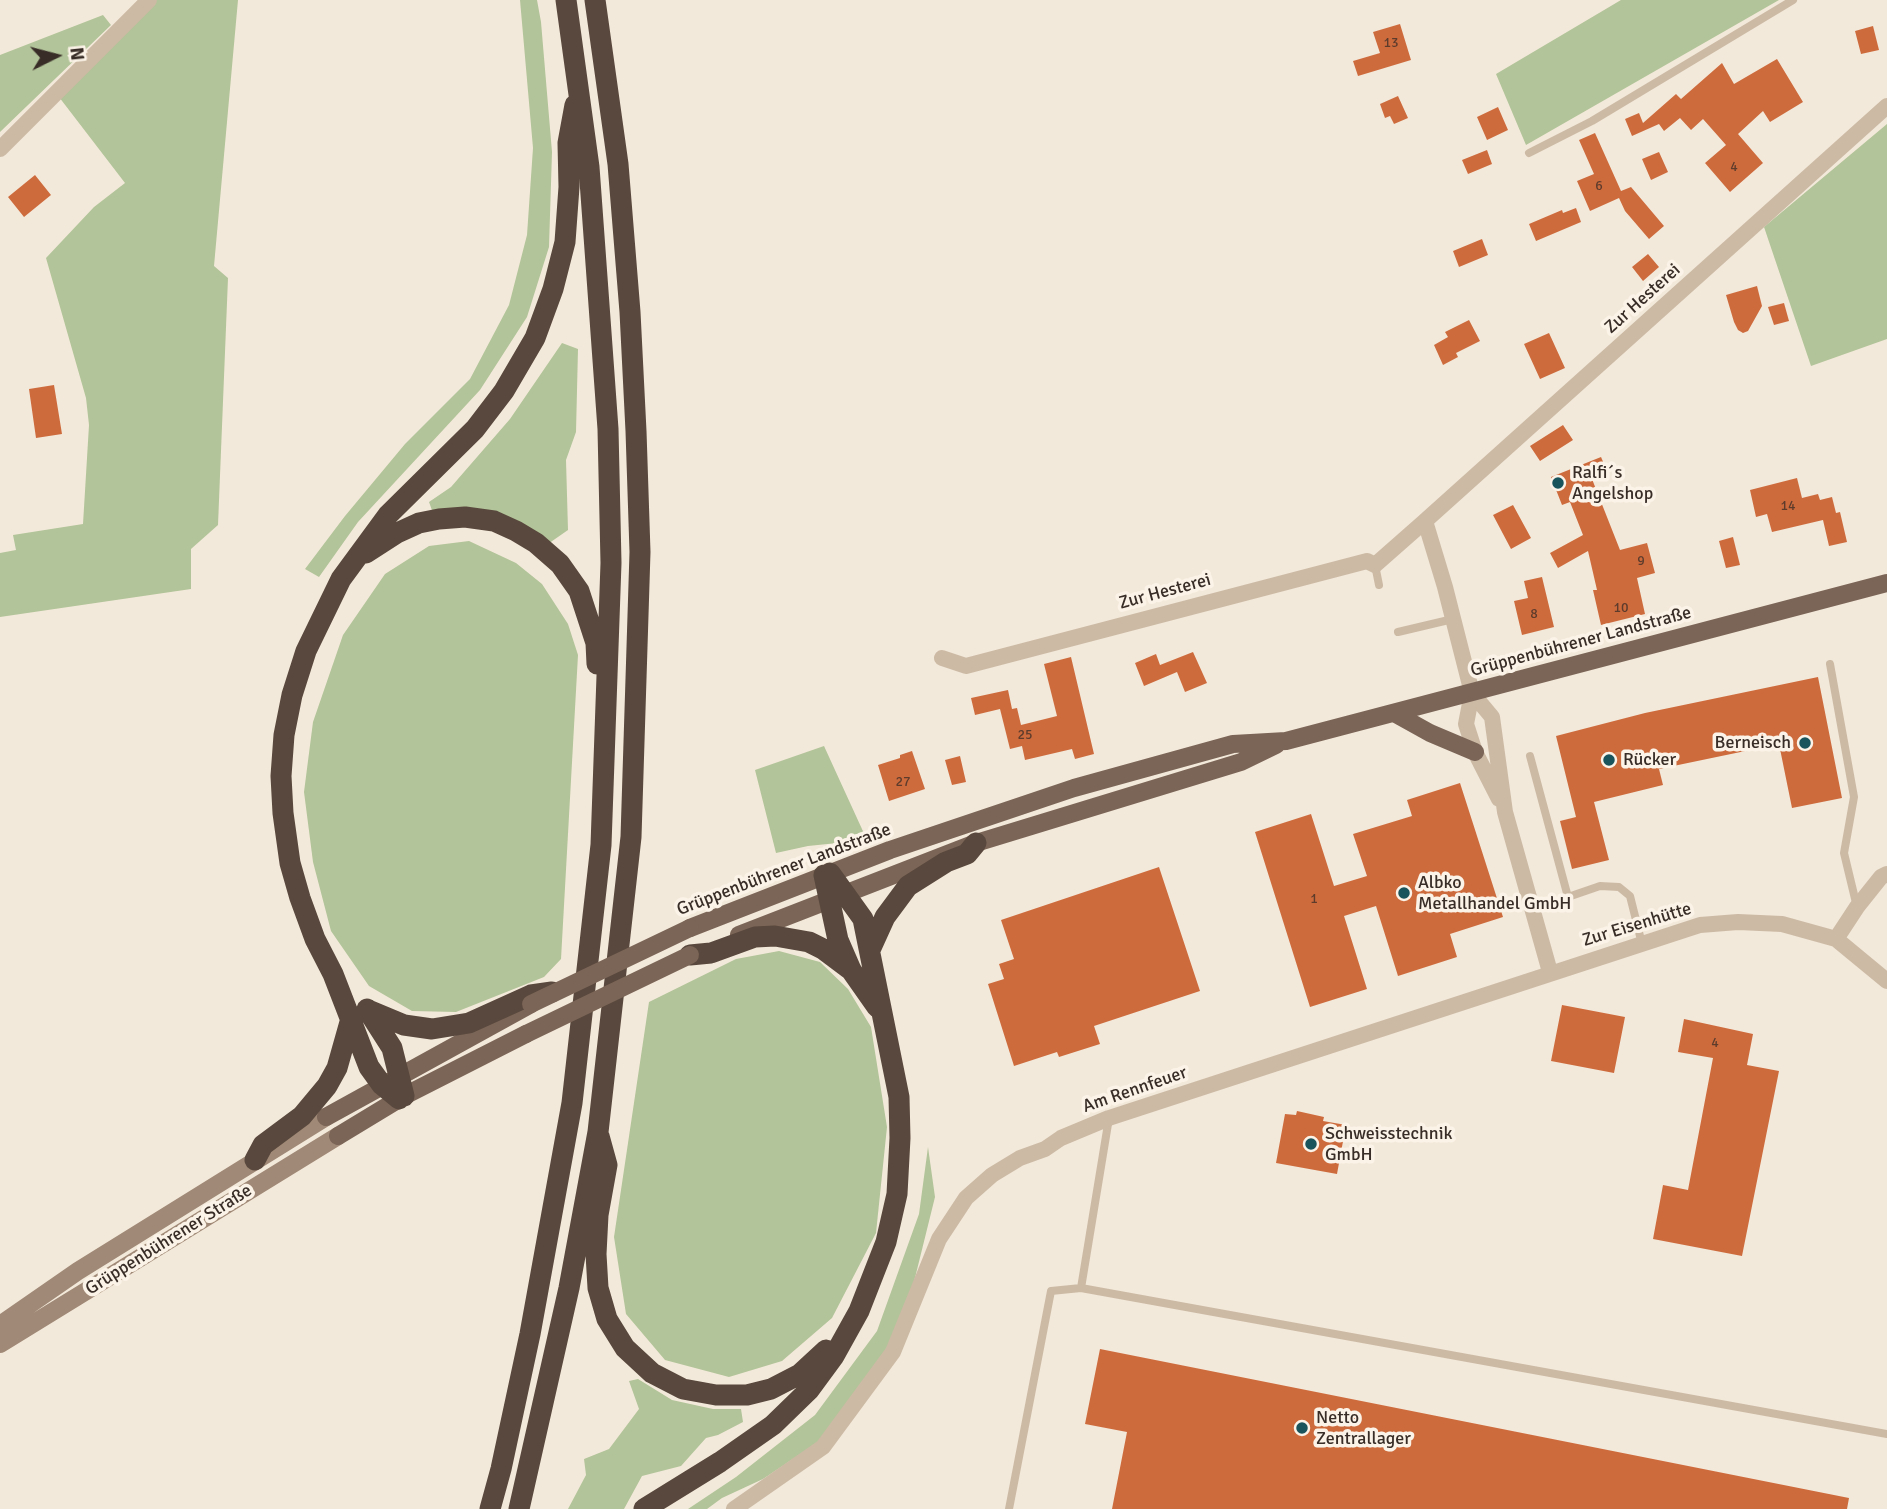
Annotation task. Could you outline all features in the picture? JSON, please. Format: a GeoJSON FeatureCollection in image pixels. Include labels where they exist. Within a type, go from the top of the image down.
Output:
{"type":"FeatureCollection","features":[{"type":"Feature","properties":{"kind":"highway"},"geometry":{"type":"LineString","coordinates":[[490,1509],[530,1334],[572,1103],[601,845],[611,563],[608,429],[589,167],[566,0]]}},
{"type":"Feature","properties":{"kind":"highway"},"geometry":{"type":"LineString","coordinates":[[519,1509],[564,1314],[598,1132],[631,837],[640,552],[629,299],[618,164],[595,0]]}},
{"type":"Feature","properties":{"kind":"highway"},"geometry":{"type":"LineString","coordinates":[[396,1089],[392,1048],[359,1016],[333,974],[315,939],[300,898],[285,836],[281,776],[284,735],[306,651],[329,600],[388,515],[475,429],[504,391],[535,338],[553,289],[565,242],[569,187],[568,143],[578,86]]}},
{"type":"Feature","properties":{"kind":"highway"},"geometry":{"type":"LineString","coordinates":[[353,563],[397,533],[419,523],[465,517],[494,521],[516,531],[536,543],[560,564],[579,591],[596,643],[594,763],[603,785]]}},
{"type":"Feature","properties":{"kind":"highway"},"geometry":{"type":"LineString","coordinates":[[870,950],[885,917],[908,886],[946,862],[967,854],[976,843]]}},
{"type":"Feature","properties":{"kind":"highway"},"geometry":{"type":"LineString","coordinates":[[827,874],[836,896],[838,940],[852,970],[881,1013]]}},
{"type":"Feature","properties":{"kind":"highway"},"geometry":{"type":"LineString","coordinates":[[644,1509],[773,1425],[809,1390],[834,1356],[859,1311],[886,1242],[897,1194],[900,1138],[898,1097],[863,919],[836,896]]}},
{"type":"Feature","properties":{"kind":"highway"},"geometry":{"type":"LineString","coordinates":[[690,955],[711,953],[755,937],[775,936],[809,942],[852,970]]}},
{"type":"Feature","properties":{"kind":"highway"},"geometry":{"type":"LineString","coordinates":[[359,1016],[432,1029],[480,1019],[556,992]]}},
{"type":"Feature","properties":{"kind":"highway"},"geometry":{"type":"LineString","coordinates":[[255,1160],[263,1145],[302,1116],[327,1086],[359,1016]]}},
{"type":"Feature","properties":{"kind":"highway"},"geometry":{"type":"LineString","coordinates":[[598,1132],[607,1165],[598,1215],[598,1288],[607,1318],[625,1348],[652,1373],[682,1389],[716,1395],[747,1395],[771,1389],[800,1374],[823,1354],[859,1311]]}},
{"type":"Feature","properties":{"kind":"main road","name":"Grüppenbührener Landstraße"},"geometry":{"type":"LineString","coordinates":[[326,1117],[526,1034],[690,955],[976,843],[1241,762],[1286,741],[1887,583]]}},
{"type":"Feature","properties":{"kind":"main road"},"geometry":{"type":"LineString","coordinates":[[1394,713],[1430,733],[1475,752]]}},
{"type":"Feature","properties":{"kind":"main road","name":"Grüppenbührener Landstraße"},"geometry":{"type":"LineString","coordinates":[[556,992],[690,928],[827,874],[1074,788],[1233,744],[1286,741]]}},
{"type":"Feature","properties":{"kind":"main road","name":"Grüppenbührener Landstraße"},"geometry":{"type":"LineString","coordinates":[[338,1136],[396,1089],[531,1000]]}},
{"type":"Feature","properties":{"kind":"main road","name":"Grüppenbührener Straße"},"geometry":{"type":"LineString","coordinates":[[0,1325],[78,1271],[326,1117]]}},
{"type":"Feature","properties":{"kind":"main road","name":"Grüppenbührener Straße"},"geometry":{"type":"LineString","coordinates":[[0,1344],[338,1136]]}},
{"type":"Feature","properties":{"kind":"street"},"geometry":{"type":"LineString","coordinates":[[0,149],[149,0]]}},
{"type":"Feature","properties":{"kind":"street","name":"Zur Hesterei"},"geometry":{"type":"LineString","coordinates":[[942,658],[966,666],[1367,561],[1375,565],[1887,106]]}},
{"type":"Feature","properties":{"kind":"street"},"geometry":{"type":"LineString","coordinates":[[1425,521],[1472,693],[1492,717],[1505,811],[1550,972]]}},
{"type":"Feature","properties":{"kind":"street"},"geometry":{"type":"LineString","coordinates":[[1472,693],[1466,724],[1475,752],[1505,811]]}},
{"type":"Feature","properties":{"kind":"street"},"geometry":{"type":"LineString","coordinates":[[1836,939],[1857,907],[1881,877],[1887,874]]}},
{"type":"Feature","properties":{"kind":"street","name":"Zur Eisenhütte"},"geometry":{"type":"LineString","coordinates":[[1550,972],[1700,925],[1738,922],[1782,924],[1836,939],[1887,981]]}},
{"type":"Feature","properties":{"kind":"street","name":"Am Rennfeuer"},"geometry":{"type":"LineString","coordinates":[[734,1509],[823,1447],[893,1352],[939,1239],[966,1198],[992,1175],[1020,1158],[1045,1149],[1061,1138],[1109,1118],[1550,972]]}},
{"type":"Feature","properties":{"kind":"lane"},"geometry":{"type":"LineString","coordinates":[[1529,153],[1625,101],[1793,0]]}},
{"type":"Feature","properties":{"kind":"lane"},"geometry":{"type":"LineString","coordinates":[[1375,565],[1379,585]]}},
{"type":"Feature","properties":{"kind":"lane"},"geometry":{"type":"LineString","coordinates":[[1398,632],[1452,619]]}},
{"type":"Feature","properties":{"kind":"lane"},"geometry":{"type":"LineString","coordinates":[[1830,664],[1854,797],[1844,853],[1857,907]]}},
{"type":"Feature","properties":{"kind":"lane"},"geometry":{"type":"LineString","coordinates":[[1530,756],[1568,897],[1600,886],[1619,887],[1630,896],[1642,944]]}},
{"type":"Feature","properties":{"kind":"lane"},"geometry":{"type":"LineString","coordinates":[[1081,1288],[1109,1118]]}},
{"type":"Feature","properties":{"kind":"lane"},"geometry":{"type":"LineString","coordinates":[[1009,1509],[1051,1291],[1081,1288],[1887,1434]]}},
{"type":"Feature","properties":{"kind":"green space"},"geometry":{"type":"Polygon","coordinates":[[[156,0],[238,0],[214,266],[228,278],[218,525],[191,549],[191,589],[0,617],[0,553],[16,550],[13,535],[83,524],[89,425],[86,398],[46,258],[94,207],[125,183],[59,97],[156,0]]]}},
{"type":"Feature","properties":{"kind":"green space"},"geometry":{"type":"Polygon","coordinates":[[[520,0],[537,0],[552,152],[549,247],[527,317],[480,390],[358,522],[319,577],[305,569],[405,444],[470,379],[509,305],[527,235],[533,148],[520,0]]]}},
{"type":"Feature","properties":{"kind":"green space"},"geometry":{"type":"Polygon","coordinates":[[[1621,0],[1779,0],[1526,145],[1496,74],[1621,0]]]}},
{"type":"Feature","properties":{"kind":"green space"},"geometry":{"type":"Polygon","coordinates":[[[103,15],[111,25],[0,132],[0,55],[103,15]]]}},
{"type":"Feature","properties":{"kind":"green space"},"geometry":{"type":"Polygon","coordinates":[[[1887,124],[1887,339],[1811,366],[1764,227],[1887,124]]]}},
{"type":"Feature","properties":{"kind":"green space"},"geometry":{"type":"Polygon","coordinates":[[[562,343],[578,349],[576,432],[566,460],[568,530],[545,546],[433,513],[429,502],[451,487],[510,419],[562,343]]]}},
{"type":"Feature","properties":{"kind":"green space"},"geometry":{"type":"Polygon","coordinates":[[[469,541],[516,563],[542,584],[568,624],[578,655],[561,959],[544,977],[456,1012],[412,1011],[369,986],[331,931],[313,862],[304,792],[313,722],[343,635],[385,574],[429,546],[469,541]]]}},
{"type":"Feature","properties":{"kind":"green space"},"geometry":{"type":"Polygon","coordinates":[[[824,746],[867,840],[808,846],[776,853],[755,770],[824,746]]]}},
{"type":"Feature","properties":{"kind":"green space"},"geometry":{"type":"Polygon","coordinates":[[[779,951],[820,962],[848,989],[871,1027],[887,1127],[876,1233],[832,1318],[782,1361],[729,1377],[665,1360],[626,1314],[614,1237],[649,1002],[736,959],[779,951]]]}},
{"type":"Feature","properties":{"kind":"green space"},"geometry":{"type":"Polygon","coordinates":[[[928,1147],[935,1197],[911,1294],[883,1357],[817,1443],[763,1479],[722,1498],[707,1509],[688,1509],[736,1477],[815,1415],[877,1331],[919,1214],[928,1147]]]}},
{"type":"Feature","properties":{"kind":"green space"},"geometry":{"type":"Polygon","coordinates":[[[638,1379],[672,1400],[713,1409],[741,1409],[743,1422],[706,1438],[681,1466],[642,1476],[624,1509],[568,1509],[586,1475],[584,1459],[609,1449],[639,1409],[629,1381],[638,1379]]]}},
{"type":"Feature","properties":{"kind":"building"},"geometry":{"type":"Polygon","coordinates":[[[1400,24],[1411,60],[1358,76],[1353,61],[1380,53],[1373,32],[1400,24]]]}},
{"type":"Feature","properties":{"kind":"building"},"geometry":{"type":"Polygon","coordinates":[[[1873,26],[1879,50],[1861,54],[1855,31],[1873,26]]]}},
{"type":"Feature","properties":{"kind":"building"},"geometry":{"type":"Polygon","coordinates":[[[1777,59],[1803,102],[1770,122],[1763,111],[1738,134],[1763,163],[1730,192],[1705,163],[1726,145],[1703,119],[1691,130],[1680,118],[1664,131],[1659,124],[1632,136],[1625,119],[1639,113],[1643,123],[1676,94],[1681,99],[1722,63],[1734,84],[1777,59]]]}},
{"type":"Feature","properties":{"kind":"building"},"geometry":{"type":"Polygon","coordinates":[[[1398,96],[1408,118],[1394,124],[1390,116],[1385,118],[1380,104],[1398,96]]]}},
{"type":"Feature","properties":{"kind":"building"},"geometry":{"type":"Polygon","coordinates":[[[1498,107],[1508,130],[1487,140],[1477,117],[1498,107]]]}},
{"type":"Feature","properties":{"kind":"building"},"geometry":{"type":"Polygon","coordinates":[[[1595,133],[1621,191],[1631,187],[1664,226],[1649,239],[1625,211],[1619,198],[1590,211],[1577,181],[1594,174],[1579,140],[1595,133]]]}},
{"type":"Feature","properties":{"kind":"building"},"geometry":{"type":"Polygon","coordinates":[[[1487,150],[1492,164],[1468,174],[1462,160],[1487,150]]]}},
{"type":"Feature","properties":{"kind":"building"},"geometry":{"type":"Polygon","coordinates":[[[1659,152],[1668,172],[1651,180],[1642,159],[1659,152]]]}},
{"type":"Feature","properties":{"kind":"building"},"geometry":{"type":"Polygon","coordinates":[[[35,175],[51,195],[24,217],[8,197],[35,175]]]}},
{"type":"Feature","properties":{"kind":"building"},"geometry":{"type":"Polygon","coordinates":[[[1576,208],[1581,222],[1536,241],[1529,224],[1562,210],[1563,213],[1576,208]]]}},
{"type":"Feature","properties":{"kind":"building"},"geometry":{"type":"Polygon","coordinates":[[[1482,239],[1488,255],[1459,267],[1453,251],[1482,239]]]}},
{"type":"Feature","properties":{"kind":"building"},"geometry":{"type":"Polygon","coordinates":[[[1648,254],[1659,267],[1643,281],[1632,267],[1648,254]]]}},
{"type":"Feature","properties":{"kind":"building"},"geometry":{"type":"Polygon","coordinates":[[[1757,286],[1762,306],[1748,331],[1743,333],[1734,322],[1726,295],[1757,286]]]}},
{"type":"Feature","properties":{"kind":"building"},"geometry":{"type":"Polygon","coordinates":[[[1784,303],[1789,321],[1774,325],[1768,307],[1784,303]]]}},
{"type":"Feature","properties":{"kind":"building"},"geometry":{"type":"Polygon","coordinates":[[[1469,320],[1480,341],[1456,353],[1458,357],[1443,365],[1434,345],[1448,337],[1445,332],[1469,320]]]}},
{"type":"Feature","properties":{"kind":"building"},"geometry":{"type":"Polygon","coordinates":[[[1549,333],[1565,368],[1540,379],[1524,344],[1549,333]]]}},
{"type":"Feature","properties":{"kind":"building"},"geometry":{"type":"Polygon","coordinates":[[[54,385],[62,434],[36,438],[29,389],[54,385]]]}},
{"type":"Feature","properties":{"kind":"building"},"geometry":{"type":"Polygon","coordinates":[[[1563,425],[1573,440],[1540,461],[1530,446],[1563,425]]]}},
{"type":"Feature","properties":{"kind":"building"},"geometry":{"type":"Polygon","coordinates":[[[1601,457],[1608,473],[1592,479],[1620,550],[1647,543],[1655,573],[1637,578],[1645,614],[1601,625],[1593,590],[1597,590],[1588,551],[1558,568],[1550,553],[1583,535],[1570,502],[1562,505],[1551,477],[1601,457]]]}},
{"type":"Feature","properties":{"kind":"building"},"geometry":{"type":"Polygon","coordinates":[[[1797,478],[1802,498],[1818,494],[1820,500],[1832,497],[1836,513],[1840,512],[1847,542],[1829,546],[1823,520],[1772,532],[1767,514],[1756,517],[1750,490],[1797,478]]]}},
{"type":"Feature","properties":{"kind":"building"},"geometry":{"type":"Polygon","coordinates":[[[1513,505],[1531,538],[1511,549],[1493,515],[1513,505]]]}},
{"type":"Feature","properties":{"kind":"building"},"geometry":{"type":"Polygon","coordinates":[[[1733,537],[1740,565],[1726,568],[1719,541],[1733,537]]]}},
{"type":"Feature","properties":{"kind":"building"},"geometry":{"type":"Polygon","coordinates":[[[1542,577],[1554,627],[1522,635],[1514,601],[1528,598],[1524,581],[1542,577]]]}},
{"type":"Feature","properties":{"kind":"building"},"geometry":{"type":"Polygon","coordinates":[[[1193,652],[1207,683],[1185,692],[1177,672],[1144,686],[1135,663],[1156,654],[1160,665],[1193,652]]]}},
{"type":"Feature","properties":{"kind":"building"},"geometry":{"type":"Polygon","coordinates":[[[1071,657],[1094,754],[1075,759],[1072,749],[1025,760],[1022,746],[1010,749],[1000,709],[975,715],[971,698],[1008,690],[1012,709],[1017,708],[1021,725],[1057,716],[1044,664],[1071,657]]]}},
{"type":"Feature","properties":{"kind":"building"},"geometry":{"type":"Polygon","coordinates":[[[1818,677],[1842,798],[1792,808],[1779,744],[1659,769],[1663,785],[1594,802],[1609,860],[1572,869],[1560,821],[1576,817],[1556,736],[1645,713],[1818,677]]]}},
{"type":"Feature","properties":{"kind":"building"},"geometry":{"type":"Polygon","coordinates":[[[912,751],[925,789],[889,801],[878,765],[912,751]]]}},
{"type":"Feature","properties":{"kind":"building"},"geometry":{"type":"Polygon","coordinates":[[[960,756],[966,782],[952,785],[945,760],[960,756]]]}},
{"type":"Feature","properties":{"kind":"building"},"geometry":{"type":"Polygon","coordinates":[[[1460,783],[1503,917],[1450,934],[1457,957],[1398,976],[1376,906],[1344,916],[1367,989],[1310,1007],[1255,832],[1311,814],[1334,886],[1367,876],[1353,834],[1412,816],[1407,800],[1460,783]]]}},
{"type":"Feature","properties":{"kind":"building"},"geometry":{"type":"Polygon","coordinates":[[[1159,867],[1200,991],[1094,1026],[1100,1044],[1059,1057],[1057,1052],[1014,1066],[988,984],[1004,979],[999,964],[1014,959],[1001,920],[1159,867]]]}},
{"type":"Feature","properties":{"kind":"building"},"geometry":{"type":"Polygon","coordinates":[[[1562,1005],[1625,1017],[1614,1073],[1551,1061],[1562,1005]]]}},
{"type":"Feature","properties":{"kind":"building"},"geometry":{"type":"Polygon","coordinates":[[[1684,1019],[1753,1034],[1747,1065],[1779,1071],[1742,1256],[1653,1239],[1663,1185],[1688,1190],[1713,1058],[1678,1052],[1684,1019]]]}},
{"type":"Feature","properties":{"kind":"building","name":"Schweisstechnik GmbH"},"geometry":{"type":"Polygon","coordinates":[[[1297,1111],[1324,1117],[1323,1121],[1346,1125],[1337,1174],[1276,1163],[1285,1114],[1296,1115],[1297,1111]]]}},
{"type":"Feature","properties":{"kind":"building","name":"Netto Zentrallager"},"geometry":{"type":"Polygon","coordinates":[[[1100,1349],[1849,1498],[1847,1509],[1112,1509],[1127,1432],[1085,1424],[1100,1349]]]}},
{"type":"Feature","properties":{"kind":"place","name":"Ralfi´s Angelshop"},"geometry":{"type":"Point","coordinates":[1558,483]}},
{"type":"Feature","properties":{"kind":"place","name":"Berneisch"},"geometry":{"type":"Point","coordinates":[1805,743]}},
{"type":"Feature","properties":{"kind":"place","name":"Rücker"},"geometry":{"type":"Point","coordinates":[1609,760]}},
{"type":"Feature","properties":{"kind":"place","name":"Albko Metallhandel GmbH"},"geometry":{"type":"Point","coordinates":[1404,893]}},
{"type":"Feature","properties":{"kind":"place","name":"Schweisstechnik GmbH"},"geometry":{"type":"Point","coordinates":[1311,1144]}},
{"type":"Feature","properties":{"kind":"place","name":"Netto Zentrallager"},"geometry":{"type":"Point","coordinates":[1302,1428]}}]}
